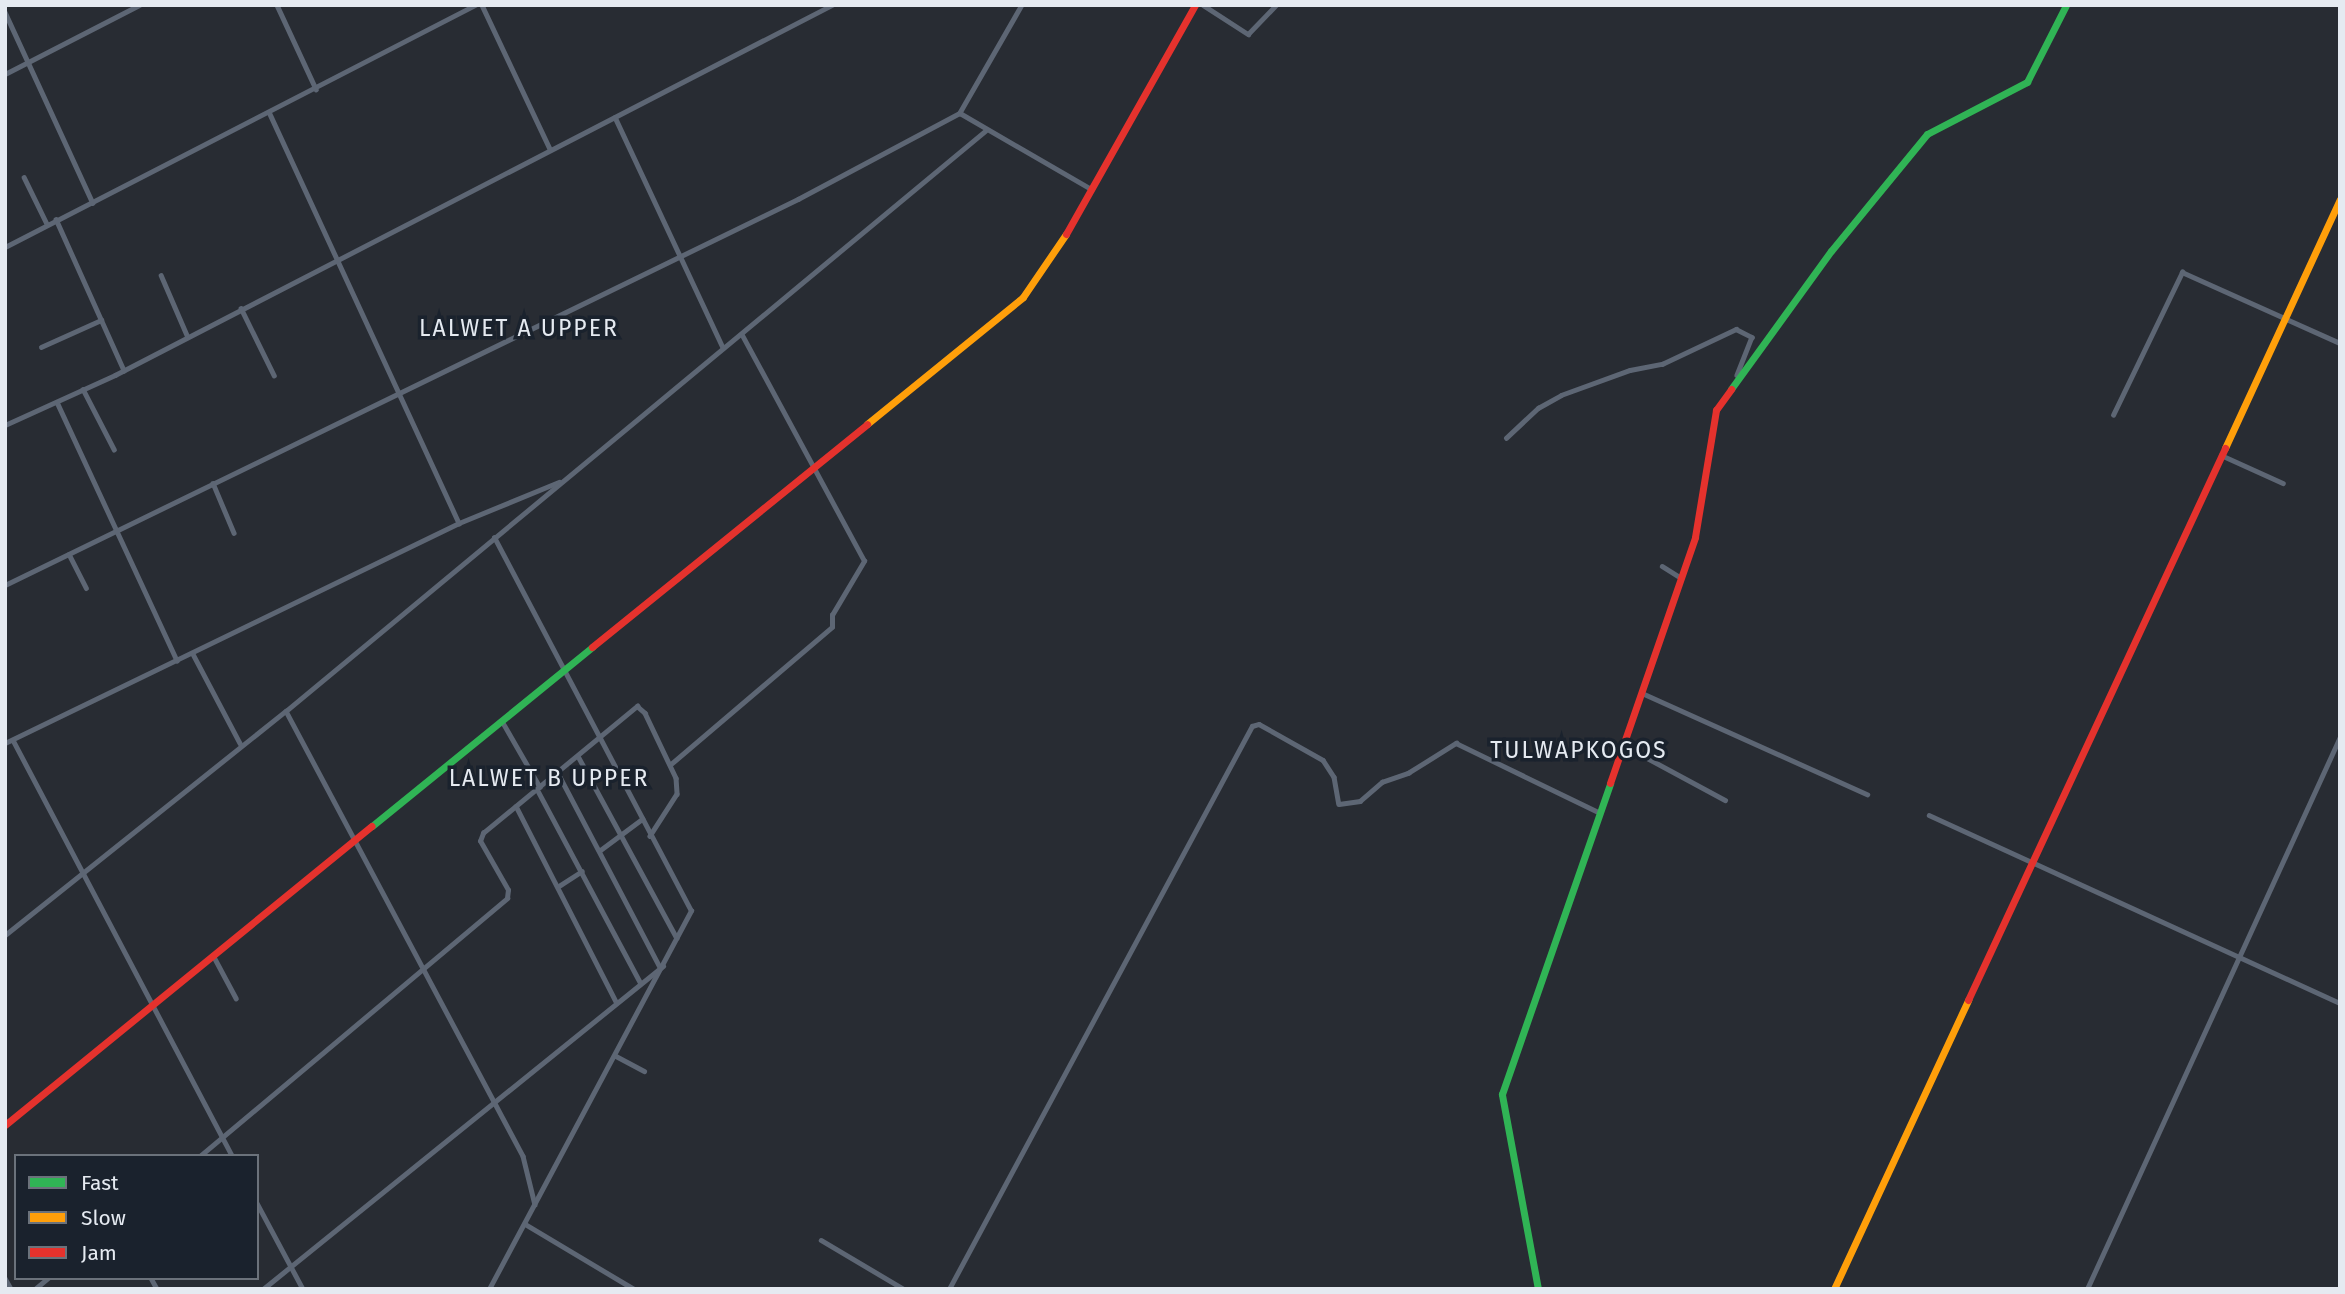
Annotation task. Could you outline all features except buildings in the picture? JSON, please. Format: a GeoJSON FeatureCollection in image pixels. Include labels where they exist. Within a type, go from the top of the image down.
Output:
{"type":"FeatureCollection","features":[{"type":"Feature","properties":{"kind":"street"},"geometry":{"type":"LineString","coordinates":[[5,74],[139,5]]}},
{"type":"Feature","properties":{"kind":"street"},"geometry":{"type":"LineString","coordinates":[[277,5],[316,89]]}},
{"type":"Feature","properties":{"kind":"street"},"geometry":{"type":"LineString","coordinates":[[5,247],[270,113],[475,5]]}},
{"type":"Feature","properties":{"kind":"street"},"geometry":{"type":"LineString","coordinates":[[482,5],[550,149]]}},
{"type":"Feature","properties":{"kind":"street"},"geometry":{"type":"LineString","coordinates":[[5,425],[124,370],[187,335],[832,5]]}},
{"type":"Feature","properties":{"kind":"street"},"geometry":{"type":"LineString","coordinates":[[5,585],[213,483],[328,431],[399,392],[810,192],[960,113],[1022,5]]}},
{"type":"Feature","properties":{"kind":"street"},"geometry":{"type":"LineString","coordinates":[[5,1125],[1023,297],[1091,189],[1195,5]]}},
{"type":"Feature","properties":{"kind":"street"},"geometry":{"type":"LineString","coordinates":[[1203,5],[1245,34],[1276,5]]}},
{"type":"Feature","properties":{"kind":"street"},"geometry":{"type":"LineString","coordinates":[[1538,1289],[1502,1094],[1681,579],[1700,513],[1716,410],[1737,375],[1927,134],[2027,82],[2066,5]]}},
{"type":"Feature","properties":{"kind":"street"},"geometry":{"type":"LineString","coordinates":[[5,12],[93,203]]}},
{"type":"Feature","properties":{"kind":"street"},"geometry":{"type":"LineString","coordinates":[[270,113],[459,523]]}},
{"type":"Feature","properties":{"kind":"street"},"geometry":{"type":"LineString","coordinates":[[960,113],[985,131],[1091,189]]}},
{"type":"Feature","properties":{"kind":"street"},"geometry":{"type":"LineString","coordinates":[[615,117],[723,348]]}},
{"type":"Feature","properties":{"kind":"street"},"geometry":{"type":"LineString","coordinates":[[5,935],[240,743],[286,711],[985,131]]}},
{"type":"Feature","properties":{"kind":"street"},"geometry":{"type":"LineString","coordinates":[[24,177],[47,224]]}},
{"type":"Feature","properties":{"kind":"street"},"geometry":{"type":"LineString","coordinates":[[1834,1289],[2340,199]]}},
{"type":"Feature","properties":{"kind":"street"},"geometry":{"type":"LineString","coordinates":[[56,219],[124,370]]}},
{"type":"Feature","properties":{"kind":"street"},"geometry":{"type":"LineString","coordinates":[[2113,415],[2182,272],[2340,342]]}},
{"type":"Feature","properties":{"kind":"street"},"geometry":{"type":"LineString","coordinates":[[161,275],[187,335]]}},
{"type":"Feature","properties":{"kind":"street"},"geometry":{"type":"LineString","coordinates":[[241,308],[274,375]]}},
{"type":"Feature","properties":{"kind":"street"},"geometry":{"type":"LineString","coordinates":[[41,347],[101,320]]}},
{"type":"Feature","properties":{"kind":"street"},"geometry":{"type":"LineString","coordinates":[[1506,438],[1538,408],[1561,395],[1630,370],[1662,365],[1736,329],[1752,337],[1737,375]]}},
{"type":"Feature","properties":{"kind":"street"},"geometry":{"type":"LineString","coordinates":[[671,764],[832,627],[832,615],[861,567],[863,556],[742,335]]}},
{"type":"Feature","properties":{"kind":"street"},"geometry":{"type":"LineString","coordinates":[[83,389],[114,449]]}},
{"type":"Feature","properties":{"kind":"street"},"geometry":{"type":"LineString","coordinates":[[57,402],[177,661]]}},
{"type":"Feature","properties":{"kind":"street"},"geometry":{"type":"LineString","coordinates":[[2221,456],[2283,483]]}},
{"type":"Feature","properties":{"kind":"street"},"geometry":{"type":"LineString","coordinates":[[5,743],[459,523],[560,482]]}},
{"type":"Feature","properties":{"kind":"street"},"geometry":{"type":"LineString","coordinates":[[213,483],[234,533]]}},
{"type":"Feature","properties":{"kind":"street"},"geometry":{"type":"LineString","coordinates":[[489,1289],[690,915],[689,903],[650,836],[494,538]]}},
{"type":"Feature","properties":{"kind":"street"},"geometry":{"type":"LineString","coordinates":[[69,554],[86,588]]}},
{"type":"Feature","properties":{"kind":"street"},"geometry":{"type":"LineString","coordinates":[[1662,566],[1681,579]]}},
{"type":"Feature","properties":{"kind":"street"},"geometry":{"type":"LineString","coordinates":[[192,654],[240,743]]}},
{"type":"Feature","properties":{"kind":"street"},"geometry":{"type":"LineString","coordinates":[[1641,692],[1867,794]]}},
{"type":"Feature","properties":{"kind":"street"},"geometry":{"type":"LineString","coordinates":[[202,1154],[508,898],[508,890],[480,841],[516,806],[640,706],[671,764],[677,794],[650,836]]}},
{"type":"Feature","properties":{"kind":"street"},"geometry":{"type":"LineString","coordinates":[[286,711],[523,1156],[535,1206]]}},
{"type":"Feature","properties":{"kind":"street"},"geometry":{"type":"LineString","coordinates":[[501,721],[640,982]]}},
{"type":"Feature","properties":{"kind":"street"},"geometry":{"type":"LineString","coordinates":[[948,1289],[1252,726],[1259,724],[1323,760],[1334,777],[1339,804],[1360,801],[1381,782],[1408,773],[1456,743],[1601,814]]}},
{"type":"Feature","properties":{"kind":"street"},"geometry":{"type":"LineString","coordinates":[[2087,1289],[2340,737]]}},
{"type":"Feature","properties":{"kind":"street"},"geometry":{"type":"LineString","coordinates":[[13,740],[150,1005],[231,1154]]}},
{"type":"Feature","properties":{"kind":"street"},"geometry":{"type":"LineString","coordinates":[[1623,745],[1725,800]]}},
{"type":"Feature","properties":{"kind":"street"},"geometry":{"type":"LineString","coordinates":[[578,756],[678,939]]}},
{"type":"Feature","properties":{"kind":"street"},"geometry":{"type":"LineString","coordinates":[[558,772],[662,966]]}},
{"type":"Feature","properties":{"kind":"street"},"geometry":{"type":"LineString","coordinates":[[516,806],[616,1002]]}},
{"type":"Feature","properties":{"kind":"street"},"geometry":{"type":"LineString","coordinates":[[1929,815],[2340,1003]]}},
{"type":"Feature","properties":{"kind":"street"},"geometry":{"type":"LineString","coordinates":[[599,850],[642,819]]}},
{"type":"Feature","properties":{"kind":"street"},"geometry":{"type":"LineString","coordinates":[[559,887],[582,871]]}},
{"type":"Feature","properties":{"kind":"street"},"geometry":{"type":"LineString","coordinates":[[213,954],[236,999]]}},
{"type":"Feature","properties":{"kind":"street"},"geometry":{"type":"LineString","coordinates":[[263,1289],[662,966]]}},
{"type":"Feature","properties":{"kind":"street"},"geometry":{"type":"LineString","coordinates":[[616,1056],[644,1071]]}},
{"type":"Feature","properties":{"kind":"street"},"geometry":{"type":"LineString","coordinates":[[259,1207],[303,1289]]}},
{"type":"Feature","properties":{"kind":"street"},"geometry":{"type":"LineString","coordinates":[[525,1224],[634,1289]]}},
{"type":"Feature","properties":{"kind":"street"},"geometry":{"type":"LineString","coordinates":[[821,1240],[904,1289]]}},
{"type":"Feature","properties":{"kind":"street"},"geometry":{"type":"LineString","coordinates":[[5,1278],[11,1289]]}},
{"type":"Feature","properties":{"kind":"traffic: fast"},"geometry":{"type":"LineString","coordinates":[[1731,389],[1831,251],[1927,134],[2027,82],[2066,5]]}},
{"type":"Feature","properties":{"kind":"traffic: fast"},"geometry":{"type":"LineString","coordinates":[[372,826],[592,647]]}},
{"type":"Feature","properties":{"kind":"traffic: fast"},"geometry":{"type":"LineString","coordinates":[[1538,1289],[1502,1094],[1610,783]]}},
{"type":"Feature","properties":{"kind":"traffic: slow"},"geometry":{"type":"LineString","coordinates":[[2225,448],[2340,199]]}},
{"type":"Feature","properties":{"kind":"traffic: slow"},"geometry":{"type":"LineString","coordinates":[[867,424],[1023,297],[1066,234]]}},
{"type":"Feature","properties":{"kind":"traffic: slow"},"geometry":{"type":"LineString","coordinates":[[1834,1289],[1968,1000]]}},
{"type":"Feature","properties":{"kind":"traffic: jam"},"geometry":{"type":"LineString","coordinates":[[1066,234],[1195,5]]}},
{"type":"Feature","properties":{"kind":"traffic: jam"},"geometry":{"type":"LineString","coordinates":[[1610,783],[1695,537],[1716,410],[1731,389]]}},
{"type":"Feature","properties":{"kind":"traffic: jam"},"geometry":{"type":"LineString","coordinates":[[592,647],[867,424]]}},
{"type":"Feature","properties":{"kind":"traffic: jam"},"geometry":{"type":"LineString","coordinates":[[1968,1000],[2225,448]]}},
{"type":"Feature","properties":{"kind":"traffic: jam"},"geometry":{"type":"LineString","coordinates":[[5,1125],[372,826]]}},
{"type":"Feature","properties":{"kind":"district","name":"LALWET A UPPER"},"geometry":{"type":"Point","coordinates":[519,328]}},
{"type":"Feature","properties":{"kind":"district","name":"TULWAPKOGOS"},"geometry":{"type":"Point","coordinates":[1579,750]}},
{"type":"Feature","properties":{"kind":"district","name":"LALWET B UPPER"},"geometry":{"type":"Point","coordinates":[549,778]}}]}
